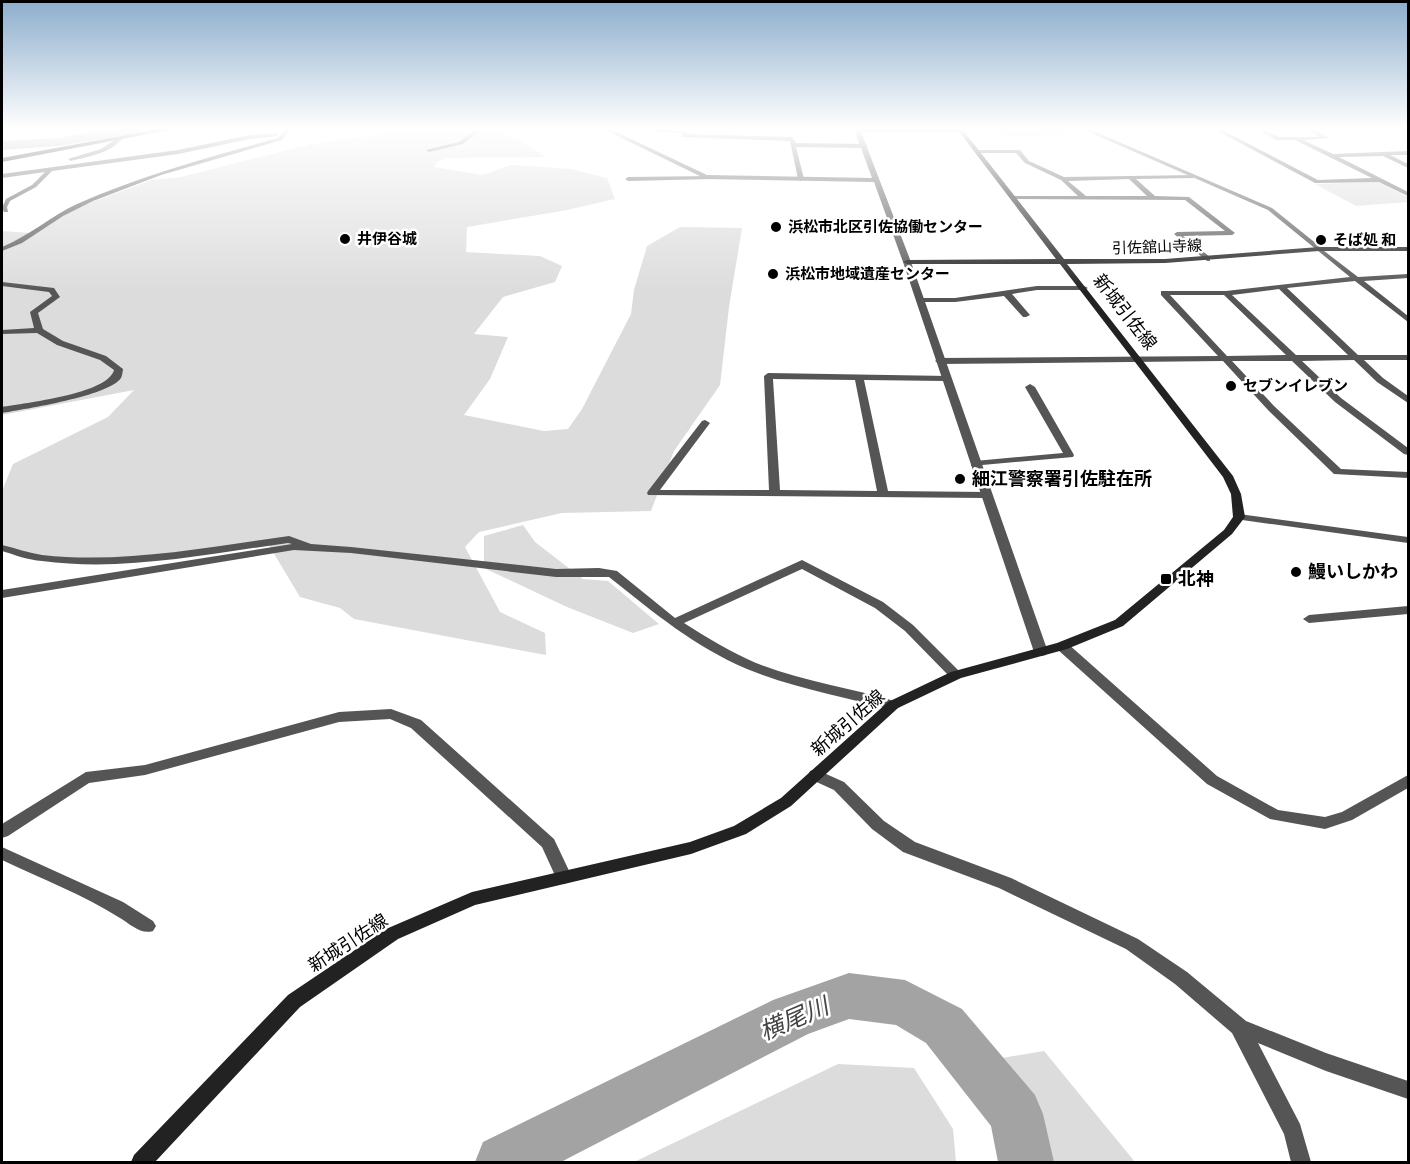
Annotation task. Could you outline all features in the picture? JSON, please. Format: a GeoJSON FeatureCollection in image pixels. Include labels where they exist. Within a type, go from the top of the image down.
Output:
{"type":"FeatureCollection","features":[{"type":"Feature","properties":{"kind":"main road","name":"新城引佐線"},"geometry":{"type":"LineString","coordinates":[[141,1162],[294,1001],[392,934],[472,899],[691,848],[740,830],[786,802],[893,705],[956,675],[1062,646],[1119,623],[1228,532],[1239,517],[1236,494],[1228,476],[1002,183]]}},
{"type":"Feature","properties":{"kind":"main road","name":"引佐舘山寺線"},"geometry":{"type":"LineString","coordinates":[[907,262],[1207,259],[1319,249],[1408,249]]}},
{"type":"Feature","properties":{"kind":"street"},"geometry":{"type":"LineString","coordinates":[[6,211],[4,207],[8,200],[37,183]]}},
{"type":"Feature","properties":{"kind":"street"},"geometry":{"type":"LineString","coordinates":[[2,249],[19,244],[63,213],[83,203],[142,183]]}},
{"type":"Feature","properties":{"kind":"street"},"geometry":{"type":"LineString","coordinates":[[875,183],[907,262],[939,362],[1041,652]]}},
{"type":"Feature","properties":{"kind":"street"},"geometry":{"type":"LineString","coordinates":[[1068,183],[1084,198]]}},
{"type":"Feature","properties":{"kind":"street"},"geometry":{"type":"LineString","coordinates":[[1137,183],[1153,198]]}},
{"type":"Feature","properties":{"kind":"street"},"geometry":{"type":"LineString","coordinates":[[1210,183],[1270,209],[1354,279],[1408,320]]}},
{"type":"Feature","properties":{"kind":"street"},"geometry":{"type":"LineString","coordinates":[[1387,183],[1408,194]]}},
{"type":"Feature","properties":{"kind":"street"},"geometry":{"type":"LineString","coordinates":[[1014,198],[1187,198],[1232,233],[1177,234],[1207,259]]}},
{"type":"Feature","properties":{"kind":"street"},"geometry":{"type":"LineString","coordinates":[[1408,276],[1354,279],[1226,293],[1164,293],[1228,358],[1271,408],[1338,472],[1408,475]]}},
{"type":"Feature","properties":{"kind":"street"},"geometry":{"type":"LineString","coordinates":[[2,284],[51,290],[56,297],[34,312],[39,330]]}},
{"type":"Feature","properties":{"kind":"street"},"geometry":{"type":"LineString","coordinates":[[1280,286],[1380,381],[1408,400]]}},
{"type":"Feature","properties":{"kind":"street"},"geometry":{"type":"LineString","coordinates":[[920,300],[955,300],[1037,288],[1084,288]]}},
{"type":"Feature","properties":{"kind":"street"},"geometry":{"type":"LineString","coordinates":[[1006,293],[1026,315]]}},
{"type":"Feature","properties":{"kind":"street"},"geometry":{"type":"LineString","coordinates":[[1226,293],[1338,400],[1408,452]]}},
{"type":"Feature","properties":{"kind":"street"},"geometry":{"type":"LineString","coordinates":[[2,332],[39,330],[60,343],[103,358],[118,369],[117,377],[106,385],[71,397],[2,410]]}},
{"type":"Feature","properties":{"kind":"street"},"geometry":{"type":"LineString","coordinates":[[939,362],[1138,358],[1408,357]]}},
{"type":"Feature","properties":{"kind":"street"},"geometry":{"type":"LineString","coordinates":[[775,493],[768,376],[945,378]]}},
{"type":"Feature","properties":{"kind":"street"},"geometry":{"type":"LineString","coordinates":[[860,377],[883,495]]}},
{"type":"Feature","properties":{"kind":"street"},"geometry":{"type":"LineString","coordinates":[[975,464],[1069,455],[1030,387]]}},
{"type":"Feature","properties":{"kind":"street"},"geometry":{"type":"LineString","coordinates":[[705,423],[652,493],[986,495]]}},
{"type":"Feature","properties":{"kind":"street"},"geometry":{"type":"LineString","coordinates":[[1239,517],[1408,540]]}},
{"type":"Feature","properties":{"kind":"street"},"geometry":{"type":"LineString","coordinates":[[2,548],[40,557],[87,560],[146,557],[290,539],[313,548]]}},
{"type":"Feature","properties":{"kind":"street"},"geometry":{"type":"LineString","coordinates":[[2,594],[294,547],[351,550],[556,573],[613,574],[674,623],[711,646],[752,666],[794,680],[893,705]]}},
{"type":"Feature","properties":{"kind":"street"},"geometry":{"type":"LineString","coordinates":[[674,623],[802,564],[879,605],[909,628],[956,675]]}},
{"type":"Feature","properties":{"kind":"street"},"geometry":{"type":"LineString","coordinates":[[1310,619],[1408,610]]}},
{"type":"Feature","properties":{"kind":"street"},"geometry":{"type":"LineString","coordinates":[[1062,646],[1212,780],[1275,815],[1325,823],[1347,816],[1408,781]]}},
{"type":"Feature","properties":{"kind":"street"},"geometry":{"type":"LineString","coordinates":[[2,832],[86,778],[145,770],[339,717],[391,714],[416,724],[548,843],[564,877]]}},
{"type":"Feature","properties":{"kind":"street"},"geometry":{"type":"LineString","coordinates":[[815,775],[839,786],[878,825],[909,847],[1005,883],[1132,944],[1181,978],[1239,1027],[1326,1062],[1408,1090]]}},
{"type":"Feature","properties":{"kind":"street"},"geometry":{"type":"LineString","coordinates":[[2,853],[117,907],[147,926]]}},
{"type":"Feature","properties":{"kind":"street"},"geometry":{"type":"LineString","coordinates":[[1239,1027],[1293,1131],[1301,1162]]}},
{"type":"Feature","properties":{"kind":"shaded area"},"geometry":{"type":"Polygon","coordinates":[[[143,183],[609,183],[615,199],[567,210],[467,227],[466,252],[540,256],[562,266],[555,282],[503,297],[474,334],[508,337],[490,379],[464,415],[544,431],[568,429],[582,409],[631,314],[634,290],[647,246],[680,227],[742,228],[729,307],[720,385],[674,451],[651,511],[562,513],[479,532],[465,547],[500,612],[545,633],[546,655],[354,619],[340,608],[300,597],[267,542],[167,554],[100,558],[67,558],[2,548],[2,491],[13,464],[108,417],[134,390],[2,415],[2,231],[31,233],[81,206],[143,183]]]}},
{"type":"Feature","properties":{"kind":"shaded area"},"geometry":{"type":"Polygon","coordinates":[[[1382,183],[1408,197],[1408,202],[1356,206],[1315,184],[1382,183]]]}},
{"type":"Feature","properties":{"kind":"shaded area"},"geometry":{"type":"Polygon","coordinates":[[[523,525],[535,542],[583,579],[608,581],[659,624],[633,633],[567,607],[484,568],[484,536],[523,525]]]}},
{"type":"Feature","properties":{"kind":"shaded area"},"geometry":{"type":"Polygon","coordinates":[[[1044,1051],[1135,1162],[1002,1162],[990,1060],[1044,1051]]]}},
{"type":"Feature","properties":{"kind":"shaded area"},"geometry":{"type":"Polygon","coordinates":[[[838,1064],[914,1068],[953,1129],[956,1162],[634,1162],[838,1064]]]}},
{"type":"Feature","properties":{"kind":"waterway","name":"横尾川"},"geometry":{"type":"LineString","coordinates":[[503,1162],[791,1017],[849,996],[905,1003],[944,1026],[1016,1114],[1026,1162]]}},
{"type":"Feature","properties":{"kind":"place","name":"浜松市北区引佐協働センター"},"geometry":{"type":"Point","coordinates":[776,227]}},
{"type":"Feature","properties":{"kind":"place","name":"井伊谷城"},"geometry":{"type":"Point","coordinates":[345,239]}},
{"type":"Feature","properties":{"kind":"place","name":"そば処 和"},"geometry":{"type":"Point","coordinates":[1321,240]}},
{"type":"Feature","properties":{"kind":"place","name":"浜松市地域遺産センター"},"geometry":{"type":"Point","coordinates":[773,274]}},
{"type":"Feature","properties":{"kind":"place","name":"セブンイレブン"},"geometry":{"type":"Point","coordinates":[1231,386]}},
{"type":"Feature","properties":{"kind":"place","name":"細江警察署引佐駐在所"},"geometry":{"type":"Point","coordinates":[960,479]}},
{"type":"Feature","properties":{"kind":"place","name":"鰻いしかわ"},"geometry":{"type":"Point","coordinates":[1296,572]}},
{"type":"Feature","properties":{"kind":"place","name":"北神"},"geometry":{"type":"Point","coordinates":[1166,579]}}]}
